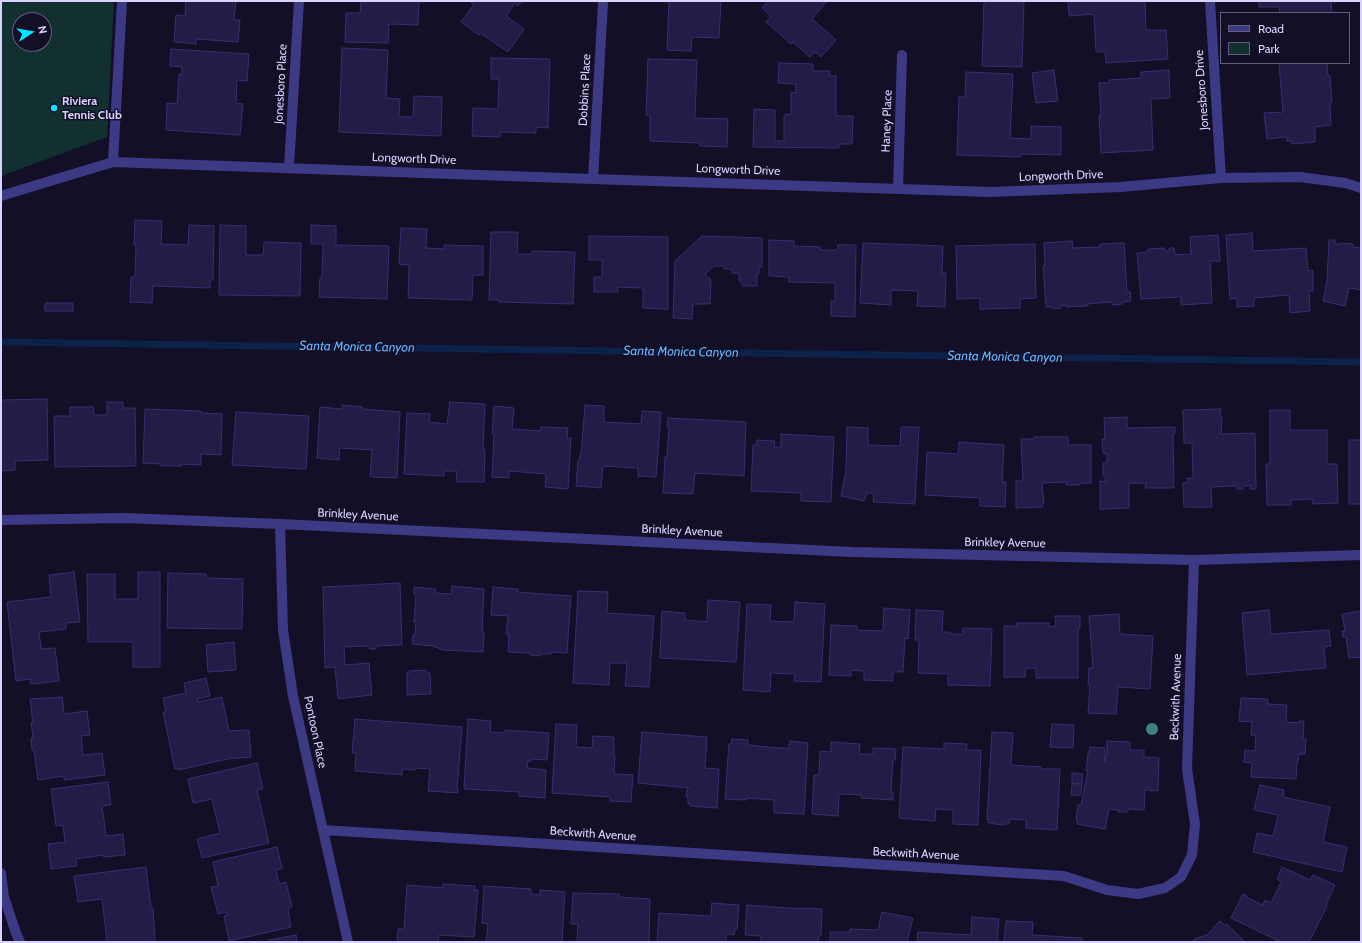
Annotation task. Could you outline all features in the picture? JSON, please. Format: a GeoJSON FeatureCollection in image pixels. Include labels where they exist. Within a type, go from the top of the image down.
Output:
{"type":"FeatureCollection","features":[{"type":"Feature","properties":{"kind":"street"},"geometry":{"type":"LineString","coordinates":[[113,162],[122,1]]}},
{"type":"Feature","properties":{"kind":"street","name":"Jonesboro Place"},"geometry":{"type":"LineString","coordinates":[[289,168],[299,1]]}},
{"type":"Feature","properties":{"kind":"street","name":"Jonesboro Drive"},"geometry":{"type":"LineString","coordinates":[[1210,1],[1221,178]]}},
{"type":"Feature","properties":{"kind":"street","name":"Dobbins Place"},"geometry":{"type":"LineString","coordinates":[[593,179],[603,3]]}},
{"type":"Feature","properties":{"kind":"street","name":"Haney Place"},"geometry":{"type":"LineString","coordinates":[[898,188],[902,55]]}},
{"type":"Feature","properties":{"kind":"street","name":"Longworth Drive"},"geometry":{"type":"LineString","coordinates":[[1,196],[113,162],[991,192],[1120,186],[1221,178],[1300,177],[1346,183],[1361,188]]}},
{"type":"Feature","properties":{"kind":"street","name":"Brinkley Avenue"},"geometry":{"type":"LineString","coordinates":[[1,520],[124,518],[280,524],[844,552],[1194,560],[1361,555]]}},
{"type":"Feature","properties":{"kind":"street","name":"Pontoon Place"},"geometry":{"type":"LineString","coordinates":[[280,524],[283,630],[293,696],[348,942]]}},
{"type":"Feature","properties":{"kind":"street","name":"Beckwith Avenue"},"geometry":{"type":"LineString","coordinates":[[323,830],[1064,876],[1107,890],[1138,894],[1165,888],[1181,877],[1192,856],[1194,824],[1187,769],[1194,560]]}},
{"type":"Feature","properties":{"kind":"street"},"geometry":{"type":"LineString","coordinates":[[1,873],[4,897],[20,942]]}},
{"type":"Feature","properties":{"kind":"green space","name":"Riviera Tennis Club"},"geometry":{"type":"Polygon","coordinates":[[[1,1],[114,1],[107,137],[1,176],[1,1]]]}},
{"type":"Feature","properties":{"kind":"building"},"geometry":{"type":"Polygon","coordinates":[[[186,1],[236,1],[234,20],[240,20],[238,42],[196,39],[196,44],[174,42],[176,15],[185,16],[186,1]]]}},
{"type":"Feature","properties":{"kind":"building"},"geometry":{"type":"Polygon","coordinates":[[[361,1],[419,1],[418,25],[389,24],[388,43],[345,42],[346,13],[360,13],[361,1]]]}},
{"type":"Feature","properties":{"kind":"building"},"geometry":{"type":"Polygon","coordinates":[[[469,1],[522,1],[518,6],[515,3],[506,16],[524,29],[508,52],[480,33],[479,35],[461,22],[474,4],[469,1]]]}},
{"type":"Feature","properties":{"kind":"building"},"geometry":{"type":"Polygon","coordinates":[[[669,1],[721,1],[719,38],[692,37],[691,51],[667,50],[669,1]]]}},
{"type":"Feature","properties":{"kind":"building"},"geometry":{"type":"Polygon","coordinates":[[[768,1],[827,1],[812,19],[836,40],[821,57],[815,52],[810,57],[793,42],[791,44],[766,22],[771,16],[762,8],[768,1]]]}},
{"type":"Feature","properties":{"kind":"building"},"geometry":{"type":"Polygon","coordinates":[[[984,1],[1024,1],[1022,67],[982,66],[984,1]]]}},
{"type":"Feature","properties":{"kind":"building"},"geometry":{"type":"Polygon","coordinates":[[[1068,1],[1145,1],[1146,30],[1166,30],[1168,59],[1106,63],[1105,52],[1096,52],[1094,14],[1069,16],[1068,1]]]}},
{"type":"Feature","properties":{"kind":"building"},"geometry":{"type":"Polygon","coordinates":[[[1259,1],[1331,1],[1332,12],[1280,12],[1279,7],[1259,7],[1259,1]]]}},
{"type":"Feature","properties":{"kind":"building"},"geometry":{"type":"Polygon","coordinates":[[[342,48],[388,50],[386,98],[400,99],[399,117],[413,117],[414,96],[442,97],[441,136],[339,132],[342,48]]]}},
{"type":"Feature","properties":{"kind":"building"},"geometry":{"type":"Polygon","coordinates":[[[171,49],[249,54],[247,81],[237,80],[236,103],[243,104],[240,135],[166,130],[167,103],[177,104],[179,74],[182,75],[182,67],[170,66],[171,49]]]}},
{"type":"Feature","properties":{"kind":"building"},"geometry":{"type":"Polygon","coordinates":[[[491,58],[550,59],[548,128],[536,127],[536,133],[500,132],[500,137],[472,136],[473,108],[498,109],[499,79],[491,79],[491,58]]]}},
{"type":"Feature","properties":{"kind":"building"},"geometry":{"type":"Polygon","coordinates":[[[648,59],[697,60],[695,118],[728,119],[727,147],[700,146],[700,143],[650,141],[650,116],[646,115],[648,59]]]}},
{"type":"Feature","properties":{"kind":"building"},"geometry":{"type":"Polygon","coordinates":[[[779,63],[813,64],[813,71],[830,71],[830,76],[836,76],[836,116],[853,116],[852,144],[839,144],[839,148],[753,147],[754,109],[775,110],[775,141],[784,141],[784,115],[791,114],[791,92],[796,93],[796,84],[778,83],[779,63]]]}},
{"type":"Feature","properties":{"kind":"building"},"geometry":{"type":"Polygon","coordinates":[[[1279,64],[1327,64],[1328,76],[1330,76],[1332,102],[1330,103],[1331,125],[1315,127],[1315,142],[1292,144],[1292,141],[1287,141],[1287,137],[1267,139],[1264,113],[1283,112],[1279,64]]]}},
{"type":"Feature","properties":{"kind":"building"},"geometry":{"type":"Polygon","coordinates":[[[1054,70],[1058,101],[1036,103],[1032,73],[1054,70]]]}},
{"type":"Feature","properties":{"kind":"building"},"geometry":{"type":"Polygon","coordinates":[[[1169,70],[1170,98],[1151,99],[1153,150],[1101,153],[1099,83],[1109,83],[1109,80],[1141,78],[1141,72],[1169,70]]]}},
{"type":"Feature","properties":{"kind":"building"},"geometry":{"type":"Polygon","coordinates":[[[966,72],[1013,74],[1010,138],[1031,139],[1031,126],[1061,127],[1061,155],[1021,154],[1021,157],[957,155],[959,97],[965,97],[966,72]]]}},
{"type":"Feature","properties":{"kind":"building"},"geometry":{"type":"Polygon","coordinates":[[[135,220],[162,221],[161,244],[188,245],[189,225],[214,226],[213,280],[210,280],[210,288],[153,286],[152,303],[130,302],[131,277],[135,277],[135,220]]]}},
{"type":"Feature","properties":{"kind":"building"},"geometry":{"type":"Polygon","coordinates":[[[220,225],[246,226],[246,255],[263,255],[264,242],[301,243],[300,296],[219,295],[220,225]]]}},
{"type":"Feature","properties":{"kind":"building"},"geometry":{"type":"Polygon","coordinates":[[[311,225],[336,226],[336,245],[389,246],[387,299],[319,297],[320,278],[322,278],[323,244],[311,244],[311,225]]]}},
{"type":"Feature","properties":{"kind":"building"},"geometry":{"type":"Polygon","coordinates":[[[401,228],[427,229],[426,248],[444,249],[444,245],[483,246],[483,275],[473,275],[472,300],[408,298],[409,265],[399,264],[401,228]]]}},
{"type":"Feature","properties":{"kind":"building"},"geometry":{"type":"Polygon","coordinates":[[[491,232],[518,232],[517,254],[532,254],[532,251],[575,252],[573,304],[499,302],[499,300],[489,300],[491,232]]]}},
{"type":"Feature","properties":{"kind":"building"},"geometry":{"type":"Polygon","coordinates":[[[1252,233],[1253,251],[1306,248],[1308,271],[1313,270],[1313,291],[1309,291],[1310,311],[1290,313],[1289,295],[1254,298],[1254,306],[1237,307],[1237,298],[1230,299],[1226,235],[1252,233]]]}},
{"type":"Feature","properties":{"kind":"building"},"geometry":{"type":"Polygon","coordinates":[[[1218,235],[1220,261],[1210,261],[1212,303],[1181,305],[1181,297],[1141,299],[1137,253],[1148,252],[1148,249],[1164,248],[1165,251],[1169,251],[1169,248],[1174,248],[1175,255],[1191,254],[1190,237],[1218,235]]]}},
{"type":"Feature","properties":{"kind":"building"},"geometry":{"type":"Polygon","coordinates":[[[589,236],[668,237],[668,309],[643,308],[643,288],[618,287],[618,292],[594,292],[594,277],[602,277],[602,260],[589,260],[589,236]]]}},
{"type":"Feature","properties":{"kind":"building"},"geometry":{"type":"Polygon","coordinates":[[[702,236],[762,238],[762,267],[759,267],[759,274],[757,274],[757,286],[743,286],[739,280],[739,273],[732,273],[732,269],[724,269],[724,266],[714,266],[705,274],[711,280],[710,304],[693,304],[692,319],[673,318],[675,261],[702,236]]]}},
{"type":"Feature","properties":{"kind":"building"},"geometry":{"type":"Polygon","coordinates":[[[769,240],[794,241],[794,246],[820,247],[821,250],[837,250],[838,245],[856,245],[855,317],[831,316],[831,301],[835,301],[835,283],[789,282],[789,277],[769,276],[769,240]]]}},
{"type":"Feature","properties":{"kind":"building"},"geometry":{"type":"Polygon","coordinates":[[[1329,240],[1335,240],[1335,244],[1353,244],[1353,247],[1360,248],[1361,246],[1361,290],[1349,288],[1345,306],[1323,301],[1327,281],[1329,240]]]}},
{"type":"Feature","properties":{"kind":"building"},"geometry":{"type":"Polygon","coordinates":[[[1072,241],[1073,248],[1100,247],[1100,244],[1124,243],[1127,292],[1130,292],[1131,301],[1123,302],[1123,304],[1112,305],[1112,302],[1087,304],[1088,306],[1066,307],[1066,305],[1061,306],[1061,308],[1053,309],[1053,307],[1046,307],[1043,266],[1045,265],[1044,243],[1072,241]]]}},
{"type":"Feature","properties":{"kind":"building"},"geometry":{"type":"Polygon","coordinates":[[[863,243],[943,246],[942,273],[946,273],[945,307],[917,306],[918,291],[891,290],[891,305],[860,303],[863,243]]]}},
{"type":"Feature","properties":{"kind":"building"},"geometry":{"type":"Polygon","coordinates":[[[1035,244],[1036,298],[1020,299],[1020,308],[980,309],[980,298],[957,299],[956,246],[1035,244]]]}},
{"type":"Feature","properties":{"kind":"building"},"geometry":{"type":"Polygon","coordinates":[[[46,303],[73,303],[73,311],[45,311],[44,307],[46,303]]]}},
{"type":"Feature","properties":{"kind":"building"},"geometry":{"type":"Polygon","coordinates":[[[47,399],[48,460],[15,461],[15,470],[1,471],[1,400],[47,399]]]}},
{"type":"Feature","properties":{"kind":"building"},"geometry":{"type":"Polygon","coordinates":[[[107,402],[123,402],[123,408],[135,408],[136,466],[55,467],[54,416],[70,416],[70,407],[93,407],[94,415],[107,415],[107,402]]]}},
{"type":"Feature","properties":{"kind":"building"},"geometry":{"type":"Polygon","coordinates":[[[450,402],[485,404],[483,450],[485,449],[484,482],[456,482],[457,471],[444,471],[444,476],[404,474],[407,413],[430,414],[429,422],[447,424],[450,402]]]}},
{"type":"Feature","properties":{"kind":"building"},"geometry":{"type":"Polygon","coordinates":[[[342,405],[362,407],[363,409],[400,412],[397,478],[370,477],[372,450],[340,448],[339,460],[317,458],[320,407],[342,409],[342,405]]]}},
{"type":"Feature","properties":{"kind":"building"},"geometry":{"type":"Polygon","coordinates":[[[585,405],[604,406],[604,422],[641,424],[642,411],[661,412],[656,477],[638,476],[638,468],[603,466],[601,488],[576,486],[578,460],[580,460],[581,454],[585,405]]]}},
{"type":"Feature","properties":{"kind":"building"},"geometry":{"type":"Polygon","coordinates":[[[494,406],[514,408],[512,429],[540,431],[541,427],[568,428],[567,438],[571,438],[568,489],[545,487],[546,474],[509,471],[509,478],[492,477],[494,434],[492,434],[494,406]]]}},
{"type":"Feature","properties":{"kind":"building"},"geometry":{"type":"Polygon","coordinates":[[[145,409],[201,411],[201,413],[222,414],[221,455],[201,454],[201,465],[182,464],[182,466],[161,466],[161,464],[143,463],[145,409]]]}},
{"type":"Feature","properties":{"kind":"building"},"geometry":{"type":"Polygon","coordinates":[[[1221,409],[1221,434],[1255,433],[1256,489],[1250,489],[1251,486],[1243,486],[1243,489],[1237,489],[1237,486],[1211,487],[1212,507],[1184,507],[1183,483],[1188,483],[1187,478],[1193,478],[1192,443],[1184,443],[1183,410],[1221,409]]]}},
{"type":"Feature","properties":{"kind":"building"},"geometry":{"type":"Polygon","coordinates":[[[1270,410],[1290,410],[1290,430],[1327,430],[1327,464],[1337,464],[1338,503],[1313,504],[1312,499],[1291,500],[1291,505],[1267,505],[1266,464],[1270,464],[1270,410]]]}},
{"type":"Feature","properties":{"kind":"building"},"geometry":{"type":"Polygon","coordinates":[[[236,412],[309,416],[306,469],[232,465],[236,412]]]}},
{"type":"Feature","properties":{"kind":"building"},"geometry":{"type":"Polygon","coordinates":[[[1127,417],[1127,428],[1175,427],[1175,433],[1173,434],[1174,488],[1145,488],[1146,483],[1129,483],[1129,508],[1100,509],[1100,481],[1106,482],[1105,477],[1103,476],[1103,463],[1107,462],[1107,454],[1104,454],[1103,452],[1102,439],[1105,439],[1104,418],[1127,417]]]}},
{"type":"Feature","properties":{"kind":"building"},"geometry":{"type":"Polygon","coordinates":[[[668,418],[746,422],[744,476],[695,473],[693,494],[663,493],[665,457],[667,457],[669,426],[667,426],[668,418]]]}},
{"type":"Feature","properties":{"kind":"building"},"geometry":{"type":"Polygon","coordinates":[[[847,427],[868,428],[868,445],[900,446],[901,427],[919,427],[915,504],[873,502],[874,493],[867,493],[864,501],[841,496],[846,471],[847,427]]]}},
{"type":"Feature","properties":{"kind":"building"},"geometry":{"type":"Polygon","coordinates":[[[781,434],[834,437],[831,502],[801,501],[801,493],[751,491],[753,445],[756,445],[757,440],[775,441],[774,447],[781,447],[781,434]]]}},
{"type":"Feature","properties":{"kind":"building"},"geometry":{"type":"Polygon","coordinates":[[[1034,437],[1068,437],[1068,445],[1091,445],[1091,483],[1066,485],[1067,482],[1042,483],[1044,503],[1042,507],[1016,508],[1016,481],[1023,481],[1021,439],[1034,439],[1034,437]]]}},
{"type":"Feature","properties":{"kind":"building"},"geometry":{"type":"Polygon","coordinates":[[[1349,440],[1361,440],[1361,504],[1349,504],[1349,440]]]}},
{"type":"Feature","properties":{"kind":"building"},"geometry":{"type":"Polygon","coordinates":[[[959,442],[1004,445],[1002,482],[1006,482],[1005,507],[980,506],[980,498],[925,495],[927,452],[958,454],[959,442]]]}},
{"type":"Feature","properties":{"kind":"building"},"geometry":{"type":"Polygon","coordinates":[[[74,572],[80,622],[66,623],[66,629],[39,632],[41,649],[55,648],[59,681],[31,684],[30,679],[16,681],[7,602],[51,597],[49,575],[74,572]]]}},
{"type":"Feature","properties":{"kind":"building"},"geometry":{"type":"Polygon","coordinates":[[[138,572],[160,572],[160,667],[133,667],[133,642],[88,642],[87,574],[115,574],[115,599],[138,599],[138,572]]]}},
{"type":"Feature","properties":{"kind":"building"},"geometry":{"type":"Polygon","coordinates":[[[168,573],[206,574],[206,578],[243,579],[242,629],[167,628],[168,573]]]}},
{"type":"Feature","properties":{"kind":"building"},"geometry":{"type":"Polygon","coordinates":[[[400,583],[402,645],[377,646],[375,649],[370,649],[367,646],[344,647],[345,665],[369,663],[372,695],[338,699],[335,667],[325,668],[323,587],[400,583]]]}},
{"type":"Feature","properties":{"kind":"building"},"geometry":{"type":"Polygon","coordinates":[[[452,586],[484,589],[482,632],[484,632],[483,652],[443,650],[433,646],[412,644],[413,635],[415,635],[416,622],[414,622],[416,594],[414,594],[414,587],[436,589],[435,593],[451,594],[452,586]]]}},
{"type":"Feature","properties":{"kind":"building"},"geometry":{"type":"Polygon","coordinates":[[[493,587],[518,589],[518,592],[571,596],[567,653],[551,652],[551,654],[540,654],[540,656],[530,655],[530,653],[508,652],[509,635],[506,634],[508,616],[491,615],[493,587]]]}},
{"type":"Feature","properties":{"kind":"building"},"geometry":{"type":"Polygon","coordinates":[[[578,591],[608,592],[607,613],[654,616],[649,687],[625,686],[627,663],[610,663],[609,685],[573,683],[578,591]]]}},
{"type":"Feature","properties":{"kind":"building"},"geometry":{"type":"Polygon","coordinates":[[[708,600],[740,602],[736,662],[660,658],[662,611],[685,613],[685,620],[707,622],[708,600]]]}},
{"type":"Feature","properties":{"kind":"building"},"geometry":{"type":"Polygon","coordinates":[[[795,602],[825,604],[821,682],[794,681],[795,674],[771,673],[770,692],[743,690],[747,604],[771,605],[770,621],[794,622],[795,602]]]}},
{"type":"Feature","properties":{"kind":"building"},"geometry":{"type":"Polygon","coordinates":[[[884,608],[910,610],[908,639],[905,638],[903,672],[893,672],[893,681],[864,680],[864,671],[851,670],[851,676],[829,675],[831,625],[857,626],[857,630],[883,631],[884,608]]]}},
{"type":"Feature","properties":{"kind":"building"},"geometry":{"type":"Polygon","coordinates":[[[916,610],[943,611],[942,632],[950,632],[950,634],[963,634],[963,628],[992,629],[990,686],[948,685],[948,674],[918,673],[919,640],[915,640],[916,610]]]}},
{"type":"Feature","properties":{"kind":"building"},"geometry":{"type":"Polygon","coordinates":[[[1269,610],[1271,634],[1329,630],[1331,646],[1324,647],[1326,668],[1247,675],[1242,613],[1269,610]]]}},
{"type":"Feature","properties":{"kind":"building"},"geometry":{"type":"Polygon","coordinates":[[[1361,611],[1361,657],[1349,658],[1346,637],[1343,637],[1342,631],[1345,631],[1342,614],[1361,611]]]}},
{"type":"Feature","properties":{"kind":"building"},"geometry":{"type":"Polygon","coordinates":[[[1119,614],[1120,634],[1153,636],[1150,689],[1118,687],[1116,714],[1088,713],[1090,685],[1088,685],[1089,668],[1093,668],[1089,616],[1119,614]]]}},
{"type":"Feature","properties":{"kind":"building"},"geometry":{"type":"Polygon","coordinates":[[[1055,616],[1080,616],[1080,628],[1078,628],[1078,678],[1036,678],[1036,668],[1026,668],[1025,677],[1004,677],[1004,626],[1017,626],[1016,623],[1049,623],[1049,627],[1056,626],[1055,616]]]}},
{"type":"Feature","properties":{"kind":"building"},"geometry":{"type":"Polygon","coordinates":[[[234,642],[236,670],[208,672],[206,645],[234,642]]]}},
{"type":"Feature","properties":{"kind":"building"},"geometry":{"type":"Polygon","coordinates":[[[426,670],[427,673],[430,673],[431,694],[407,695],[407,673],[409,673],[409,671],[426,670]]]}},
{"type":"Feature","properties":{"kind":"building"},"geometry":{"type":"Polygon","coordinates":[[[206,678],[210,696],[197,699],[198,702],[222,697],[229,731],[249,730],[251,757],[227,759],[179,770],[179,768],[175,769],[163,712],[166,712],[163,698],[186,693],[184,683],[206,678]]]}},
{"type":"Feature","properties":{"kind":"building"},"geometry":{"type":"Polygon","coordinates":[[[62,697],[64,714],[87,711],[90,735],[81,736],[83,755],[102,753],[105,775],[64,780],[64,776],[38,780],[34,750],[32,750],[31,738],[33,738],[31,723],[33,723],[30,699],[62,697]]]}},
{"type":"Feature","properties":{"kind":"building"},"geometry":{"type":"Polygon","coordinates":[[[1241,698],[1268,699],[1268,704],[1287,705],[1286,722],[1299,723],[1299,721],[1304,721],[1303,739],[1306,739],[1305,754],[1299,754],[1296,779],[1251,777],[1252,763],[1244,762],[1245,750],[1255,751],[1256,735],[1251,735],[1252,722],[1239,721],[1241,698]]]}},
{"type":"Feature","properties":{"kind":"building"},"geometry":{"type":"Polygon","coordinates":[[[355,719],[462,727],[457,788],[458,793],[428,791],[430,769],[402,769],[402,775],[355,771],[356,753],[352,753],[355,719]]]}},
{"type":"Feature","properties":{"kind":"building"},"geometry":{"type":"Polygon","coordinates":[[[468,719],[491,721],[490,732],[505,733],[505,730],[549,733],[547,760],[531,759],[531,761],[528,761],[527,768],[546,770],[545,798],[519,796],[519,792],[464,789],[468,719]]]}},
{"type":"Feature","properties":{"kind":"building"},"geometry":{"type":"Polygon","coordinates":[[[556,724],[577,725],[576,747],[592,748],[593,736],[614,737],[614,774],[633,775],[631,802],[610,801],[610,797],[552,793],[556,724]]]}},
{"type":"Feature","properties":{"kind":"building"},"geometry":{"type":"Polygon","coordinates":[[[1052,724],[1074,725],[1073,748],[1050,747],[1052,724]]]}},
{"type":"Feature","properties":{"kind":"building"},"geometry":{"type":"Polygon","coordinates":[[[642,732],[707,737],[705,768],[719,769],[717,808],[690,806],[691,804],[688,804],[688,798],[686,797],[687,790],[689,788],[638,783],[642,732]]]}},
{"type":"Feature","properties":{"kind":"building"},"geometry":{"type":"Polygon","coordinates":[[[992,732],[1013,733],[1011,765],[1041,767],[1041,769],[1060,769],[1057,830],[1026,828],[1026,820],[1010,819],[1009,824],[1004,825],[988,823],[992,732]]]}},
{"type":"Feature","properties":{"kind":"building"},"geometry":{"type":"Polygon","coordinates":[[[732,739],[748,740],[748,745],[788,749],[790,741],[808,743],[804,814],[774,813],[774,800],[746,798],[746,800],[725,799],[729,744],[731,744],[732,739]]]}},
{"type":"Feature","properties":{"kind":"building"},"geometry":{"type":"Polygon","coordinates":[[[1107,741],[1130,742],[1130,750],[1144,750],[1144,757],[1159,758],[1158,791],[1145,790],[1144,810],[1128,809],[1128,812],[1118,812],[1118,810],[1109,809],[1105,829],[1077,824],[1076,820],[1078,805],[1081,805],[1088,771],[1086,771],[1090,747],[1105,748],[1105,762],[1107,755],[1107,741]]]}},
{"type":"Feature","properties":{"kind":"building"},"geometry":{"type":"Polygon","coordinates":[[[831,742],[860,744],[859,754],[873,754],[873,748],[896,749],[895,760],[893,760],[891,792],[893,792],[893,800],[861,798],[862,795],[839,794],[838,816],[812,814],[814,775],[819,775],[820,751],[831,752],[831,742]]]}},
{"type":"Feature","properties":{"kind":"building"},"geometry":{"type":"Polygon","coordinates":[[[944,743],[967,744],[966,750],[981,750],[978,825],[953,824],[953,810],[936,809],[935,821],[899,818],[903,747],[944,749],[944,743]]]}},
{"type":"Feature","properties":{"kind":"building"},"geometry":{"type":"Polygon","coordinates":[[[257,763],[263,789],[257,790],[269,843],[202,858],[197,839],[220,833],[212,799],[193,803],[188,779],[257,763]]]}},
{"type":"Feature","properties":{"kind":"building"},"geometry":{"type":"Polygon","coordinates":[[[1072,773],[1083,774],[1082,784],[1072,783],[1072,773]]]}},
{"type":"Feature","properties":{"kind":"building"},"geometry":{"type":"Polygon","coordinates":[[[108,782],[111,805],[102,806],[106,836],[123,834],[125,855],[104,857],[104,855],[76,859],[76,866],[51,869],[48,844],[65,842],[63,825],[56,826],[51,789],[108,782]]]}},
{"type":"Feature","properties":{"kind":"building"},"geometry":{"type":"Polygon","coordinates":[[[1072,785],[1082,785],[1081,795],[1071,795],[1072,785]]]}},
{"type":"Feature","properties":{"kind":"building"},"geometry":{"type":"Polygon","coordinates":[[[1260,785],[1284,790],[1283,797],[1330,807],[1323,842],[1347,847],[1342,872],[1253,852],[1257,833],[1273,836],[1278,815],[1254,810],[1260,785]]]}},
{"type":"Feature","properties":{"kind":"building"},"geometry":{"type":"Polygon","coordinates":[[[277,847],[282,868],[276,870],[279,884],[286,882],[292,907],[288,909],[291,927],[229,941],[224,916],[227,915],[226,912],[218,914],[211,887],[218,886],[213,862],[277,847]]]}},
{"type":"Feature","properties":{"kind":"building"},"geometry":{"type":"Polygon","coordinates":[[[146,867],[151,908],[153,908],[155,942],[107,942],[102,899],[78,902],[74,876],[146,867]]]}},
{"type":"Feature","properties":{"kind":"building"},"geometry":{"type":"Polygon","coordinates":[[[1282,867],[1310,880],[1313,875],[1335,885],[1326,905],[1327,906],[1309,942],[1281,942],[1231,918],[1243,894],[1263,905],[1265,900],[1271,903],[1281,882],[1277,879],[1282,867]]]}},
{"type":"Feature","properties":{"kind":"building"},"geometry":{"type":"Polygon","coordinates":[[[443,884],[475,886],[474,890],[478,890],[474,937],[439,935],[438,942],[397,942],[398,929],[404,929],[407,885],[443,888],[443,884]]]}},
{"type":"Feature","properties":{"kind":"building"},"geometry":{"type":"Polygon","coordinates":[[[484,886],[531,889],[531,894],[540,895],[540,890],[565,892],[562,942],[486,942],[488,924],[482,923],[484,886]]]}},
{"type":"Feature","properties":{"kind":"building"},"geometry":{"type":"Polygon","coordinates":[[[573,893],[619,894],[619,897],[650,899],[649,942],[577,942],[578,924],[571,924],[573,893]]]}},
{"type":"Feature","properties":{"kind":"building"},"geometry":{"type":"Polygon","coordinates":[[[712,903],[739,905],[737,929],[735,929],[734,935],[726,934],[726,942],[657,942],[659,913],[711,916],[712,903]]]}},
{"type":"Feature","properties":{"kind":"building"},"geometry":{"type":"Polygon","coordinates":[[[747,905],[822,909],[821,936],[819,936],[818,942],[761,942],[761,936],[745,935],[747,905]]]}},
{"type":"Feature","properties":{"kind":"building"},"geometry":{"type":"Polygon","coordinates":[[[882,912],[913,918],[907,942],[830,942],[830,932],[850,932],[850,929],[878,930],[882,912]]]}},
{"type":"Feature","properties":{"kind":"building"},"geometry":{"type":"Polygon","coordinates":[[[972,917],[999,919],[997,942],[917,942],[918,932],[971,935],[972,917]]]}},
{"type":"Feature","properties":{"kind":"building"},"geometry":{"type":"Polygon","coordinates":[[[1006,921],[1033,922],[1032,935],[1082,938],[1082,942],[1004,942],[1006,921]]]}},
{"type":"Feature","properties":{"kind":"building"},"geometry":{"type":"Polygon","coordinates":[[[1220,921],[1226,926],[1227,924],[1245,942],[1193,942],[1194,939],[1207,935],[1220,921]]]}},
{"type":"Feature","properties":{"kind":"building"},"geometry":{"type":"Polygon","coordinates":[[[296,935],[297,942],[269,942],[269,940],[296,935]]]}},
{"type":"Feature","properties":{"kind":"waterway","name":"Santa Monica Canyon"},"geometry":{"type":"LineString","coordinates":[[1,342],[1361,362]]}},
{"type":"Feature","properties":{"kind":"place","name":"Riviera Tennis Club"},"geometry":{"type":"Point","coordinates":[54,108]}}]}
